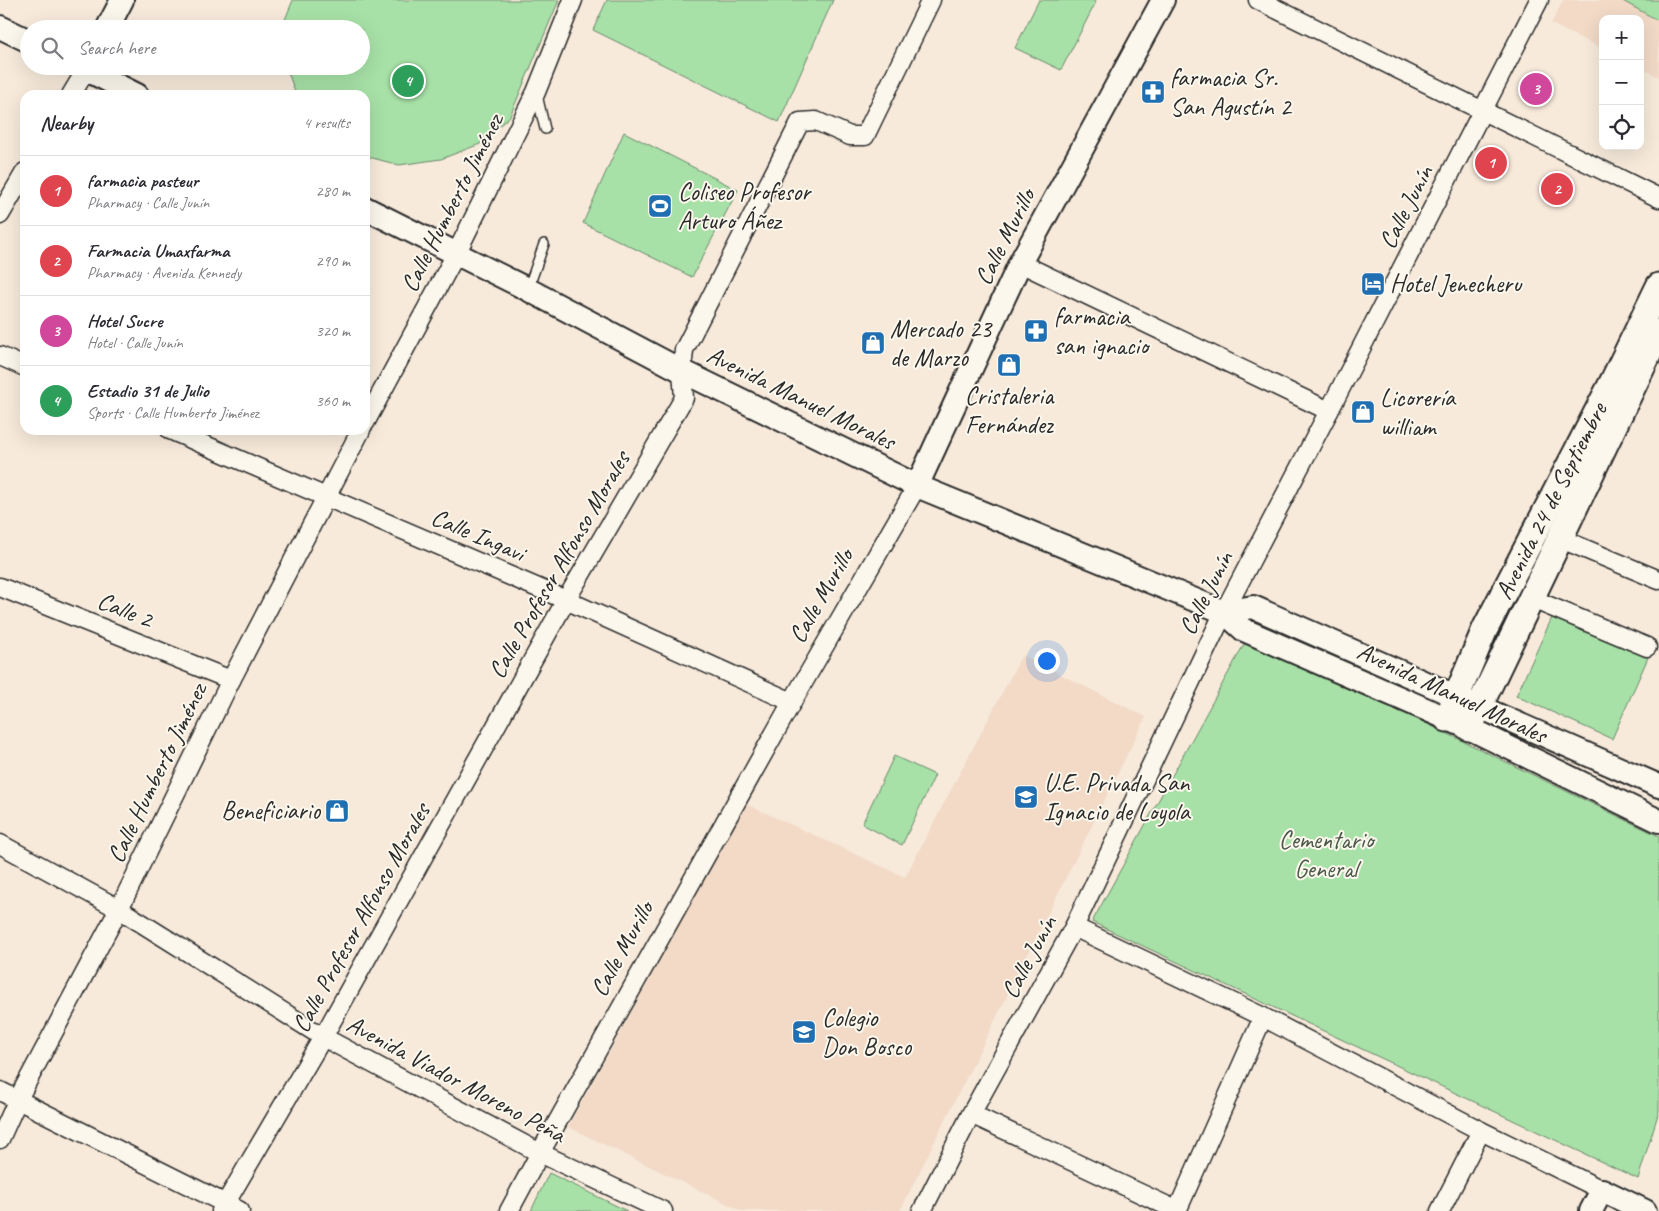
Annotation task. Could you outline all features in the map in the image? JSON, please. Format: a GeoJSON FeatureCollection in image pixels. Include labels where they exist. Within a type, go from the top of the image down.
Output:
{"type":"FeatureCollection","features":[{"type":"Feature","properties":{"kind":"main road","name":"Avenida 24 de Septiembre"},"geometry":{"type":"LineString","coordinates":[[1468,701],[1485,629],[1613,381],[1659,286]]}},
{"type":"Feature","properties":{"kind":"main road","name":"Avenida 24 de Septiembre"},"geometry":{"type":"LineString","coordinates":[[1458,723],[1468,701],[1530,598],[1659,332]]}},
{"type":"Feature","properties":{"kind":"street"},"geometry":{"type":"LineString","coordinates":[[112,20],[122,0]]}},
{"type":"Feature","properties":{"kind":"street","name":"Calle Humberto Jiménez"},"geometry":{"type":"LineString","coordinates":[[370,414],[456,254],[536,92],[573,0]]}},
{"type":"Feature","properties":{"kind":"street","name":"Calle Profesor Alfonso Morales"},"geometry":{"type":"LineString","coordinates":[[229,1208],[566,600],[684,398],[682,371],[684,350],[800,122],[816,121],[850,136],[865,136],[930,0]]}},
{"type":"Feature","properties":{"kind":"street","name":"Calle Murillo"},"geometry":{"type":"LineString","coordinates":[[509,1211],[540,1152],[792,702],[917,486],[1020,263],[1163,0]]}},
{"type":"Feature","properties":{"kind":"street"},"geometry":{"type":"LineString","coordinates":[[1258,0],[1659,198]]}},
{"type":"Feature","properties":{"kind":"street","name":"Calle Junín"},"geometry":{"type":"LineString","coordinates":[[922,1211],[971,1114],[1074,927],[1224,612],[1539,0]]}},
{"type":"Feature","properties":{"kind":"street"},"geometry":{"type":"LineString","coordinates":[[0,27],[20,37]]}},
{"type":"Feature","properties":{"kind":"street"},"geometry":{"type":"LineString","coordinates":[[73,90],[80,75]]}},
{"type":"Feature","properties":{"kind":"street"},"geometry":{"type":"LineString","coordinates":[[99,75],[128,90]]}},
{"type":"Feature","properties":{"kind":"street"},"geometry":{"type":"LineString","coordinates":[[0,215],[20,181]]}},
{"type":"Feature","properties":{"kind":"street","name":"Avenida Manuel Morales"},"geometry":{"type":"LineString","coordinates":[[370,211],[682,371],[917,486],[1224,612],[1244,630],[1458,723],[1659,821]]}},
{"type":"Feature","properties":{"kind":"street"},"geometry":{"type":"LineString","coordinates":[[1020,263],[1329,411]]}},
{"type":"Feature","properties":{"kind":"street"},"geometry":{"type":"LineString","coordinates":[[0,356],[20,365]]}},
{"type":"Feature","properties":{"kind":"street","name":"Calle Ingavi"},"geometry":{"type":"LineString","coordinates":[[181,435],[566,600],[792,702]]}},
{"type":"Feature","properties":{"kind":"street","name":"Calle Humberto Jiménez"},"geometry":{"type":"LineString","coordinates":[[0,1138],[118,909],[231,680],[359,435]]}},
{"type":"Feature","properties":{"kind":"street"},"geometry":{"type":"LineString","coordinates":[[1559,538],[1659,580]]}},
{"type":"Feature","properties":{"kind":"street","name":"Calle 2"},"geometry":{"type":"LineString","coordinates":[[0,587],[231,680]]}},
{"type":"Feature","properties":{"kind":"street"},"geometry":{"type":"LineString","coordinates":[[1530,598],[1647,647]]}},
{"type":"Feature","properties":{"kind":"street","name":"Avenida Manuel Morales"},"geometry":{"type":"LineString","coordinates":[[1224,612],[1253,607],[1659,786]]}},
{"type":"Feature","properties":{"kind":"street","name":"Avenida Viador Moreno Peña"},"geometry":{"type":"LineString","coordinates":[[0,844],[118,909],[323,1037],[540,1152],[663,1211]]}},
{"type":"Feature","properties":{"kind":"street"},"geometry":{"type":"LineString","coordinates":[[1074,927],[1264,1017],[1481,1131],[1645,1211]]}},
{"type":"Feature","properties":{"kind":"street"},"geometry":{"type":"LineString","coordinates":[[971,1114],[1178,1211],[1264,1017]]}},
{"type":"Feature","properties":{"kind":"street"},"geometry":{"type":"LineString","coordinates":[[0,1091],[229,1208]]}},
{"type":"Feature","properties":{"kind":"street"},"geometry":{"type":"LineString","coordinates":[[1440,1211],[1481,1131]]}},
{"type":"Feature","properties":{"kind":"street"},"geometry":{"type":"LineString","coordinates":[[1591,1211],[1602,1190]]}},
{"type":"Feature","properties":{"kind":"lane"},"geometry":{"type":"LineString","coordinates":[[536,92],[545,129]]}},
{"type":"Feature","properties":{"kind":"lane"},"geometry":{"type":"LineString","coordinates":[[527,290],[544,244]]}},
{"type":"Feature","properties":{"kind":"shaded area"},"geometry":{"type":"Polygon","coordinates":[[[1563,0],[1659,0],[1659,77],[1644,70],[1644,15],[1599,15],[1599,47],[1551,24],[1563,0]]]}},
{"type":"Feature","properties":{"kind":"shaded area","name":"Colegio Don Bosco"},"geometry":{"type":"Polygon","coordinates":[[[1022,655],[1146,717],[900,1211],[742,1211],[568,1127],[746,804],[905,877],[1022,655]]]}},
{"type":"Feature","properties":{"kind":"green space"},"geometry":{"type":"Polygon","coordinates":[[[293,0],[559,0],[510,116],[480,144],[441,159],[399,165],[370,157],[370,90],[294,90],[289,75],[370,75],[370,20],[285,20],[293,0]]]}},
{"type":"Feature","properties":{"kind":"green space"},"geometry":{"type":"Polygon","coordinates":[[[607,0],[833,0],[779,122],[593,30],[607,0]]]}},
{"type":"Feature","properties":{"kind":"green space"},"geometry":{"type":"Polygon","coordinates":[[[1039,0],[1092,0],[1096,2],[1061,70],[1015,48],[1039,0]]]}},
{"type":"Feature","properties":{"kind":"green space"},"geometry":{"type":"Polygon","coordinates":[[[1621,0],[1659,0],[1659,17],[1657,20],[1621,0]]]}},
{"type":"Feature","properties":{"kind":"green space","name":"Coliseo Profesor Arturo Áñez"},"geometry":{"type":"Polygon","coordinates":[[[624,132],[738,190],[692,277],[583,223],[624,132]]]}},
{"type":"Feature","properties":{"kind":"green space"},"geometry":{"type":"Polygon","coordinates":[[[1555,611],[1650,653],[1612,739],[1516,696],[1555,611]]]}},
{"type":"Feature","properties":{"kind":"green space","name":"Cementario General"},"geometry":{"type":"Polygon","coordinates":[[[1248,637],[1659,836],[1659,1111],[1638,1179],[1092,922],[1248,637]]]}},
{"type":"Feature","properties":{"kind":"green space"},"geometry":{"type":"Polygon","coordinates":[[[894,756],[935,775],[902,845],[862,824],[894,756]]]}},
{"type":"Feature","properties":{"kind":"green space"},"geometry":{"type":"Polygon","coordinates":[[[549,1173],[627,1211],[531,1211],[549,1173]]]}},
{"type":"Feature","properties":{"kind":"place","name":"Estadio 31 de Julio"},"geometry":{"type":"Point","coordinates":[408,81]}},
{"type":"Feature","properties":{"kind":"place","name":"Hotel Sucre"},"geometry":{"type":"Point","coordinates":[1536,89]}},
{"type":"Feature","properties":{"kind":"place","name":"farmacia Sr. San Agustín 2"},"geometry":{"type":"Point","coordinates":[1153,92]}},
{"type":"Feature","properties":{"kind":"place","name":"farmacia pasteur"},"geometry":{"type":"Point","coordinates":[1491,163]}},
{"type":"Feature","properties":{"kind":"place","name":"Farmacia Umaxfarma"},"geometry":{"type":"Point","coordinates":[1557,189]}},
{"type":"Feature","properties":{"kind":"place","name":"Coliseo Profesor Arturo Áñez"},"geometry":{"type":"Point","coordinates":[660,206]}},
{"type":"Feature","properties":{"kind":"place","name":"Hotel Jenecheru"},"geometry":{"type":"Point","coordinates":[1373,284]}},
{"type":"Feature","properties":{"kind":"place","name":"farmacia san ignacio"},"geometry":{"type":"Point","coordinates":[1036,331]}},
{"type":"Feature","properties":{"kind":"place","name":"Mercado 23 de Marzo"},"geometry":{"type":"Point","coordinates":[873,343]}},
{"type":"Feature","properties":{"kind":"place","name":"Cristaleria Fernández"},"geometry":{"type":"Point","coordinates":[1009,365]}},
{"type":"Feature","properties":{"kind":"place","name":"Licorería william"},"geometry":{"type":"Point","coordinates":[1363,412]}},
{"type":"Feature","properties":{"kind":"place","name":"U.E. Privada San Ignacio de Loyola"},"geometry":{"type":"Point","coordinates":[1026,797]}},
{"type":"Feature","properties":{"kind":"place","name":"Beneficiario"},"geometry":{"type":"Point","coordinates":[337,811]}},
{"type":"Feature","properties":{"kind":"place","name":"Colegio Don Bosco"},"geometry":{"type":"Point","coordinates":[804,1032]}}]}
